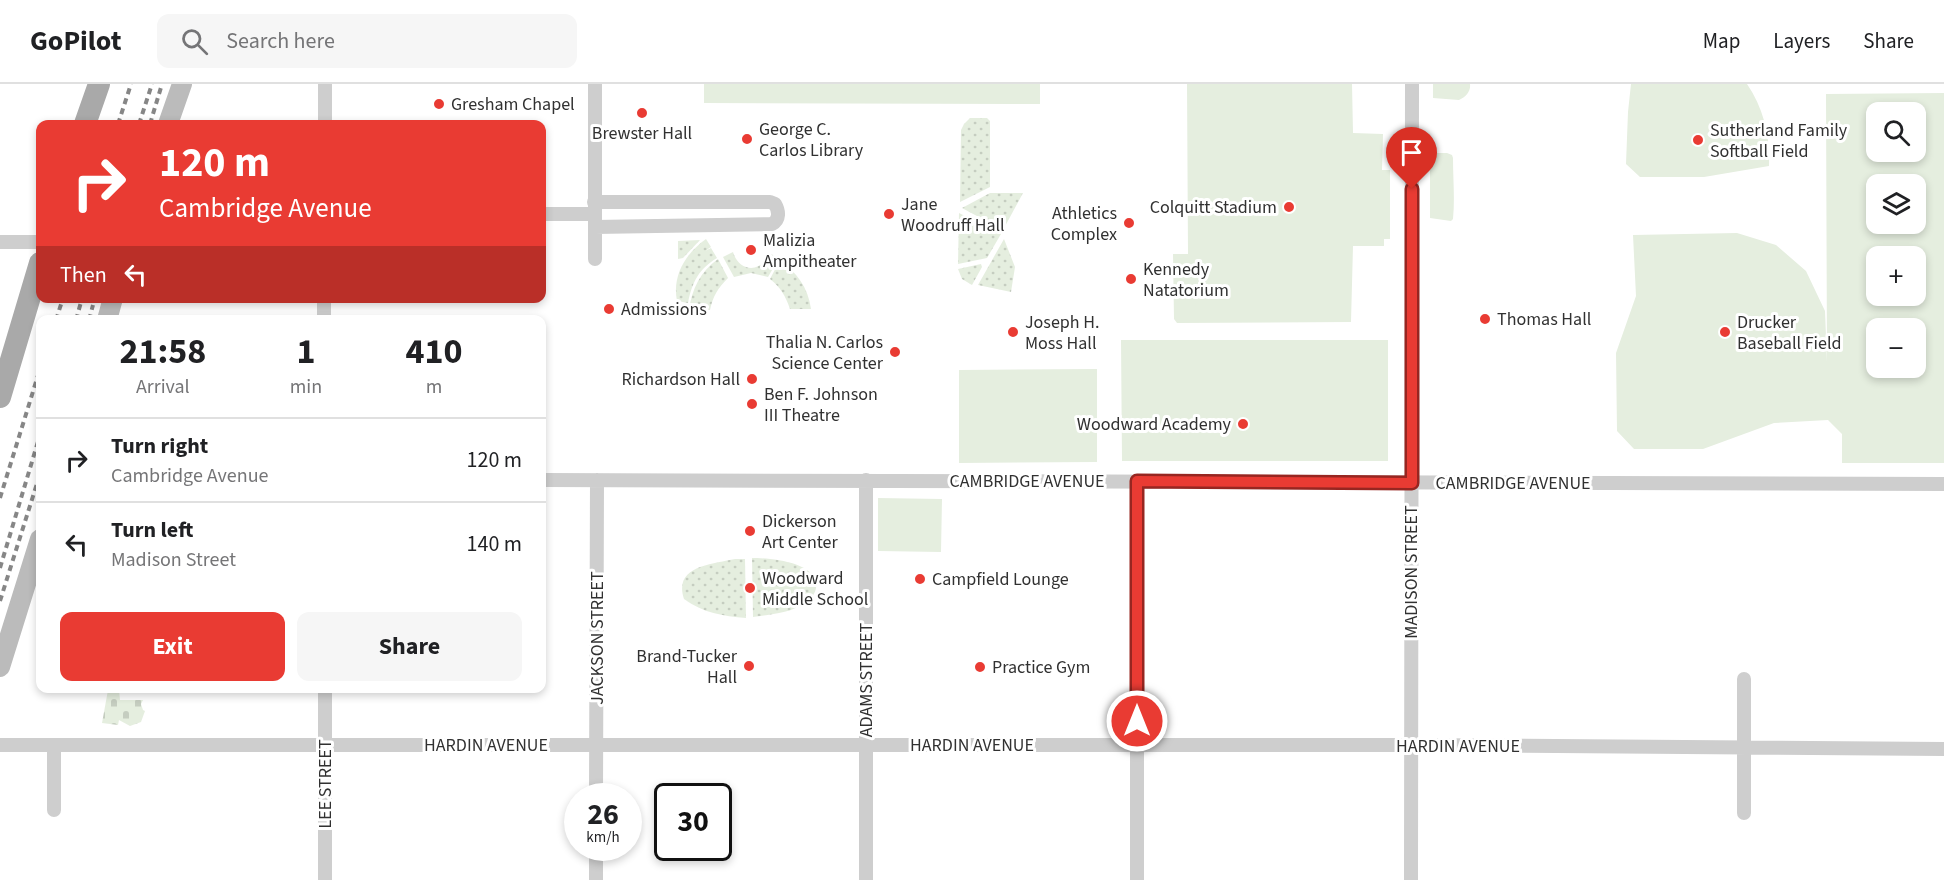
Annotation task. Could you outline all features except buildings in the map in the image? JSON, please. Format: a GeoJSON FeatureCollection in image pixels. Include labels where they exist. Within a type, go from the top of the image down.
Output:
{"type":"FeatureCollection","features":[{"type":"Feature","properties":{"kind":"main road"},"geometry":{"type":"LineString","coordinates":[[86,120],[99,84]]}},
{"type":"Feature","properties":{"kind":"main road"},"geometry":{"type":"LineString","coordinates":[[0,397],[36,276]]}},
{"type":"Feature","properties":{"kind":"street"},"geometry":{"type":"LineString","coordinates":[[169,120],[182,84]]}},
{"type":"Feature","properties":{"kind":"street"},"geometry":{"type":"LineString","coordinates":[[324,120],[325,84]]}},
{"type":"Feature","properties":{"kind":"street"},"geometry":{"type":"LineString","coordinates":[[595,84],[595,258]]}},
{"type":"Feature","properties":{"kind":"street","name":"MADISON STREET"},"geometry":{"type":"LineString","coordinates":[[1411,880],[1412,84]]}},
{"type":"Feature","properties":{"kind":"street"},"geometry":{"type":"LineString","coordinates":[[546,214],[594,214],[771,224],[776,221],[778,213],[775,204],[770,202],[594,214]]}},
{"type":"Feature","properties":{"kind":"street"},"geometry":{"type":"LineString","coordinates":[[0,242],[36,242]]}},
{"type":"Feature","properties":{"kind":"street","name":"CAMBRIDGE AVENUE"},"geometry":{"type":"LineString","coordinates":[[546,480],[1944,484]]}},
{"type":"Feature","properties":{"kind":"street","name":"JACKSON STREET"},"geometry":{"type":"LineString","coordinates":[[596,783],[597,480]]}},
{"type":"Feature","properties":{"kind":"street","name":"ADAMS STREET"},"geometry":{"type":"LineString","coordinates":[[866,480],[866,880]]}},
{"type":"Feature","properties":{"kind":"street"},"geometry":{"type":"LineString","coordinates":[[1137,481],[1137,880]]}},
{"type":"Feature","properties":{"kind":"street"},"geometry":{"type":"LineString","coordinates":[[0,667],[36,552]]}},
{"type":"Feature","properties":{"kind":"street"},"geometry":{"type":"LineString","coordinates":[[1744,678],[1744,813]]}},
{"type":"Feature","properties":{"kind":"street","name":"LEE STREET"},"geometry":{"type":"LineString","coordinates":[[325,693],[325,880]]}},
{"type":"Feature","properties":{"kind":"street","name":"HARDIN AVENUE"},"geometry":{"type":"LineString","coordinates":[[0,745],[1137,745],[1944,749]]}},
{"type":"Feature","properties":{"kind":"street"},"geometry":{"type":"LineString","coordinates":[[54,745],[54,810]]}},
{"type":"Feature","properties":{"kind":"street"},"geometry":{"type":"LineString","coordinates":[[596,861],[596,880]]}},
{"type":"Feature","properties":{"kind":"green space"},"geometry":{"type":"Polygon","coordinates":[[[704,84],[1040,84],[1040,104],[704,103],[704,84]]]}},
{"type":"Feature","properties":{"kind":"green space","name":"Colquitt Stadium"},"geometry":{"type":"Polygon","coordinates":[[[1187,84],[1352,84],[1353,133],[1383,134],[1382,170],[1390,170],[1390,239],[1384,239],[1384,246],[1353,246],[1351,322],[1177,323],[1174,319],[1173,254],[1188,254],[1187,84]]]}},
{"type":"Feature","properties":{"kind":"green space"},"geometry":{"type":"Polygon","coordinates":[[[1433,84],[1470,84],[1470,89],[1468,94],[1459,100],[1433,98],[1433,84]]]}},
{"type":"Feature","properties":{"kind":"green space","name":"Sutherland Family Softball Field"},"geometry":{"type":"Polygon","coordinates":[[[1631,84],[1747,84],[1758,103],[1765,123],[1769,166],[1704,177],[1640,177],[1626,164],[1631,84]]]}},
{"type":"Feature","properties":{"kind":"green space"},"geometry":{"type":"Polygon","coordinates":[[[1944,93],[1944,463],[1842,463],[1842,434],[1828,420],[1774,423],[1703,449],[1634,449],[1617,431],[1616,353],[1636,296],[1633,235],[1737,233],[1776,245],[1806,271],[1825,311],[1827,362],[1826,94],[1944,93]]]}},
{"type":"Feature","properties":{"kind":"green space"},"geometry":{"type":"Polygon","coordinates":[[[970,118],[987,118],[990,121],[990,187],[960,202],[961,130],[970,118]]]}},
{"type":"Feature","properties":{"kind":"green space"},"geometry":{"type":"Polygon","coordinates":[[[1437,153],[1447,153],[1453,158],[1454,204],[1451,221],[1430,218],[1430,157],[1437,153]]]}},
{"type":"Feature","properties":{"kind":"green space"},"geometry":{"type":"Polygon","coordinates":[[[990,193],[1023,193],[1003,230],[962,208],[990,193]]]}},
{"type":"Feature","properties":{"kind":"green space"},"geometry":{"type":"Polygon","coordinates":[[[959,213],[1001,234],[987,258],[958,264],[959,213]]]}},
{"type":"Feature","properties":{"kind":"green space"},"geometry":{"type":"Polygon","coordinates":[[[706,239],[711,247],[705,251],[711,248],[717,258],[697,277],[688,303],[677,301],[678,274],[686,259],[706,239]]]}},
{"type":"Feature","properties":{"kind":"green space"},"geometry":{"type":"Polygon","coordinates":[[[1004,239],[1015,267],[1011,292],[978,285],[1004,239]]]}},
{"type":"Feature","properties":{"kind":"green space"},"geometry":{"type":"Polygon","coordinates":[[[700,240],[683,258],[678,259],[678,241],[700,240]]]}},
{"type":"Feature","properties":{"kind":"green space"},"geometry":{"type":"Polygon","coordinates":[[[733,252],[740,264],[751,268],[762,264],[769,253],[779,258],[768,277],[751,273],[734,277],[723,257],[733,252]]]}},
{"type":"Feature","properties":{"kind":"green space"},"geometry":{"type":"Polygon","coordinates":[[[718,259],[728,278],[716,292],[710,310],[689,310],[698,282],[706,270],[718,259]]]}},
{"type":"Feature","properties":{"kind":"green space"},"geometry":{"type":"Polygon","coordinates":[[[780,260],[801,281],[811,309],[790,309],[782,292],[770,279],[780,260]]]}},
{"type":"Feature","properties":{"kind":"green space"},"geometry":{"type":"Polygon","coordinates":[[[981,264],[982,267],[972,285],[962,279],[958,269],[981,264]]]}},
{"type":"Feature","properties":{"kind":"green space"},"geometry":{"type":"Polygon","coordinates":[[[1121,340],[1388,340],[1388,461],[1122,461],[1121,340]]]}},
{"type":"Feature","properties":{"kind":"green space"},"geometry":{"type":"Polygon","coordinates":[[[1097,369],[1097,462],[959,463],[959,370],[1097,369]]]}},
{"type":"Feature","properties":{"kind":"green space"},"geometry":{"type":"Polygon","coordinates":[[[878,498],[942,499],[941,552],[878,551],[878,498]]]}},
{"type":"Feature","properties":{"kind":"green space"},"geometry":{"type":"Polygon","coordinates":[[[752,558],[770,559],[802,567],[815,579],[814,594],[808,601],[794,609],[753,617],[752,558]]]}},
{"type":"Feature","properties":{"kind":"green space"},"geometry":{"type":"Polygon","coordinates":[[[745,559],[746,618],[714,613],[698,608],[684,599],[682,588],[689,573],[706,565],[745,559]]]}},
{"type":"Feature","properties":{"kind":"green space"},"geometry":{"type":"Polygon","coordinates":[[[107,693],[119,693],[120,700],[143,700],[141,704],[145,711],[141,722],[130,726],[119,720],[118,725],[102,723],[107,693]]]}},
{"type":"Feature","properties":{"kind":"railway"},"geometry":{"type":"LineString","coordinates":[[119,120],[131,84]]}},
{"type":"Feature","properties":{"kind":"railway"},"geometry":{"type":"LineString","coordinates":[[140,120],[152,84]]}},
{"type":"Feature","properties":{"kind":"railway"},"geometry":{"type":"LineString","coordinates":[[151,120],[162,84]]}},
{"type":"Feature","properties":{"kind":"railway"},"geometry":{"type":"LineString","coordinates":[[58,315],[61,303]]}},
{"type":"Feature","properties":{"kind":"railway"},"geometry":{"type":"LineString","coordinates":[[77,315],[81,303]]}},
{"type":"Feature","properties":{"kind":"railway"},"geometry":{"type":"LineString","coordinates":[[90,315],[93,305]]}},
{"type":"Feature","properties":{"kind":"railway"},"geometry":{"type":"LineString","coordinates":[[0,498],[36,382]]}},
{"type":"Feature","properties":{"kind":"railway"},"geometry":{"type":"LineString","coordinates":[[0,568],[36,448]]}},
{"type":"Feature","properties":{"kind":"railway"},"geometry":{"type":"LineString","coordinates":[[0,601],[36,487]]}},
{"type":"Feature","properties":{"kind":"place","name":"Gresham Chapel"},"geometry":{"type":"Point","coordinates":[439,104]}},
{"type":"Feature","properties":{"kind":"place","name":"Brewster Hall"},"geometry":{"type":"Point","coordinates":[642,113]}},
{"type":"Feature","properties":{"kind":"place","name":"George C. Carlos Library"},"geometry":{"type":"Point","coordinates":[747,139]}},
{"type":"Feature","properties":{"kind":"place","name":"Sutherland Family Softball Field"},"geometry":{"type":"Point","coordinates":[1698,140]}},
{"type":"Feature","properties":{"kind":"place","name":"Colquitt Stadium"},"geometry":{"type":"Point","coordinates":[1289,207]}},
{"type":"Feature","properties":{"kind":"place","name":"Jane Woodruff Hall"},"geometry":{"type":"Point","coordinates":[889,214]}},
{"type":"Feature","properties":{"kind":"place","name":"Athletics Complex"},"geometry":{"type":"Point","coordinates":[1129,223]}},
{"type":"Feature","properties":{"kind":"place","name":"Malizia Ampitheater"},"geometry":{"type":"Point","coordinates":[751,250]}},
{"type":"Feature","properties":{"kind":"place","name":"Kennedy Natatorium"},"geometry":{"type":"Point","coordinates":[1131,279]}},
{"type":"Feature","properties":{"kind":"place","name":"Admissions"},"geometry":{"type":"Point","coordinates":[609,309]}},
{"type":"Feature","properties":{"kind":"place","name":"Thomas Hall"},"geometry":{"type":"Point","coordinates":[1485,319]}},
{"type":"Feature","properties":{"kind":"place","name":"Joseph H. Moss Hall"},"geometry":{"type":"Point","coordinates":[1013,332]}},
{"type":"Feature","properties":{"kind":"place","name":"Drucker Baseball Field"},"geometry":{"type":"Point","coordinates":[1725,332]}},
{"type":"Feature","properties":{"kind":"place","name":"Thalia N. Carlos Science Center"},"geometry":{"type":"Point","coordinates":[895,352]}},
{"type":"Feature","properties":{"kind":"place","name":"Richardson Hall"},"geometry":{"type":"Point","coordinates":[752,379]}},
{"type":"Feature","properties":{"kind":"place","name":"Ben F. Johnson III Theatre"},"geometry":{"type":"Point","coordinates":[752,404]}},
{"type":"Feature","properties":{"kind":"place","name":"Woodward Academy"},"geometry":{"type":"Point","coordinates":[1243,424]}},
{"type":"Feature","properties":{"kind":"place","name":"Dickerson Art Center"},"geometry":{"type":"Point","coordinates":[750,531]}},
{"type":"Feature","properties":{"kind":"place","name":"Campfield Lounge"},"geometry":{"type":"Point","coordinates":[920,579]}},
{"type":"Feature","properties":{"kind":"place","name":"Woodward Middle School"},"geometry":{"type":"Point","coordinates":[750,588]}},
{"type":"Feature","properties":{"kind":"place","name":"Brand-Tucker Hall"},"geometry":{"type":"Point","coordinates":[749,666]}},
{"type":"Feature","properties":{"kind":"place","name":"Practice Gym"},"geometry":{"type":"Point","coordinates":[980,667]}},
{"type":"Feature","properties":{"kind":"route"},"geometry":{"type":"LineString","coordinates":[[1137,721],[1137,481],[1412,483],[1412,189]]}}]}
